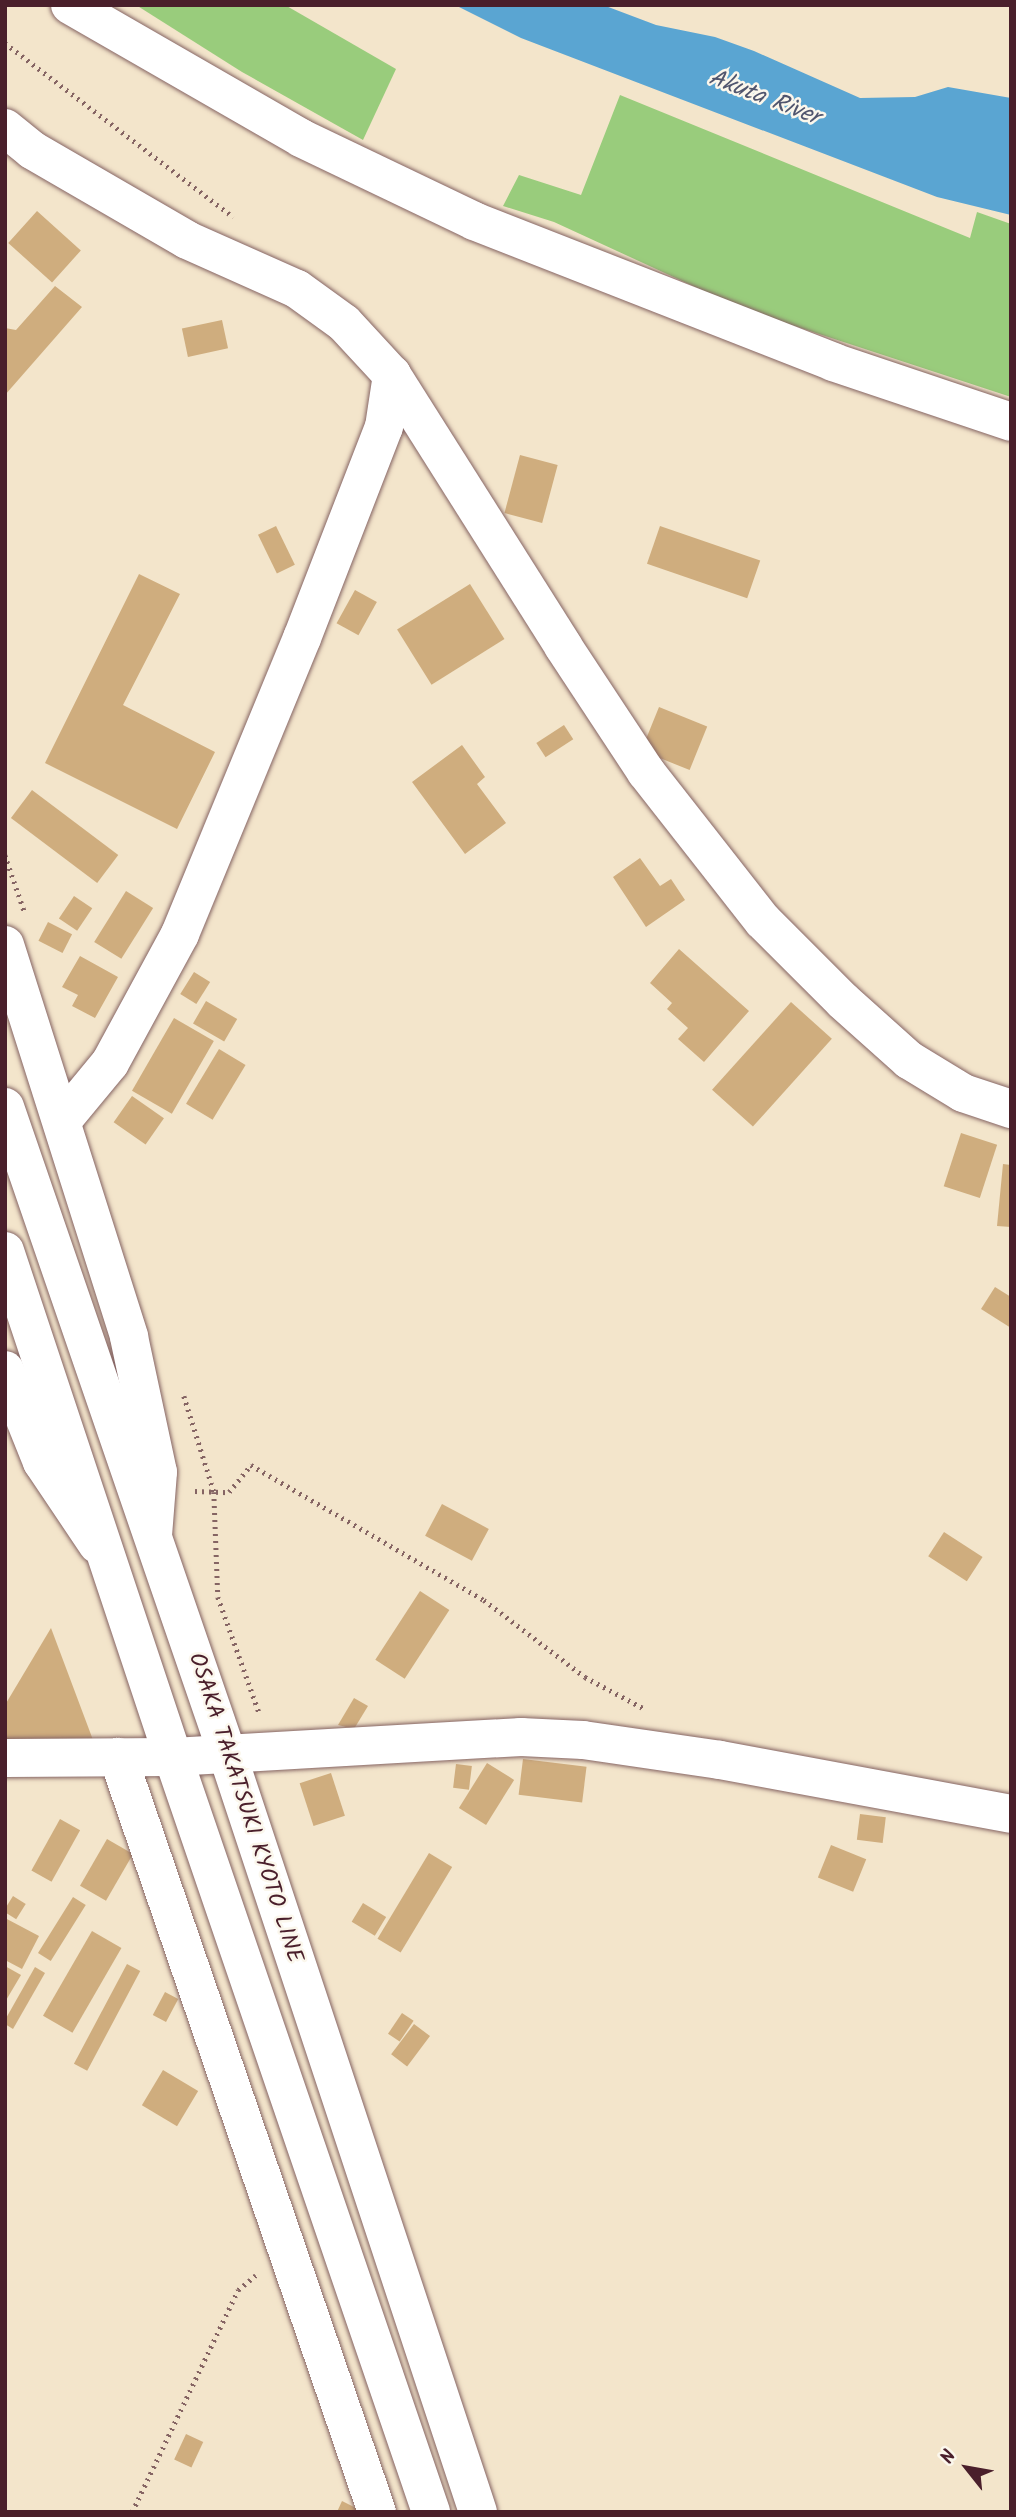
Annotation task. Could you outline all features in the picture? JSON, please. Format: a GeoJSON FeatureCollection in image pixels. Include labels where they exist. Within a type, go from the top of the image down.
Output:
{"type":"FeatureCollection","features":[{"type":"Feature","properties":{"kind":"street"},"geometry":{"type":"LineString","coordinates":[[70,5],[302,138],[474,221],[833,362],[1011,422]]}},
{"type":"Feature","properties":{"kind":"street"},"geometry":{"type":"LineString","coordinates":[[5,128],[32,150],[187,240],[297,289],[344,323],[392,375],[646,772],[762,921],[843,1001],[909,1060],[963,1093],[1011,1109]]}},
{"type":"Feature","properties":{"kind":"street"},"geometry":{"type":"LineString","coordinates":[[62,1121],[110,1063],[180,934],[380,440],[392,375]]}},
{"type":"Feature","properties":{"kind":"street"},"geometry":{"type":"LineString","coordinates":[[5,945],[129,1337],[158,1472],[153,1535]]}},
{"type":"Feature","properties":{"kind":"street","name":"OSAKA TAKATSUKI KYOTO LINE"},"geometry":{"type":"LineString","coordinates":[[5,1107],[227,1753],[478,2512]]}},
{"type":"Feature","properties":{"kind":"street"},"geometry":{"type":"LineString","coordinates":[[5,1251],[173,1757],[431,2512]]}},
{"type":"Feature","properties":{"kind":"street"},"geometry":{"type":"LineString","coordinates":[[5,1370],[42,1462],[108,1561]]}},
{"type":"Feature","properties":{"kind":"street"},"geometry":{"type":"LineString","coordinates":[[5,1758],[173,1757],[522,1737],[583,1740],[720,1760],[1011,1814]]}},
{"type":"Feature","properties":{"kind":"street"},"geometry":{"type":"LineString","coordinates":[[118,1757],[377,2512]]}},
{"type":"Feature","properties":{"kind":"path"},"geometry":{"type":"LineString","coordinates":[[5,43],[244,225]]}},
{"type":"Feature","properties":{"kind":"path"},"geometry":{"type":"LineString","coordinates":[[156,1490],[229,1492],[251,1465],[484,1600],[585,1677],[657,1715]]}},
{"type":"Feature","properties":{"kind":"path"},"geometry":{"type":"LineString","coordinates":[[132,2512],[237,2290],[288,2252]]}},
{"type":"Feature","properties":{"kind":"green space"},"geometry":{"type":"Polygon","coordinates":[[[136,5],[285,5],[396,69],[363,140],[242,72],[136,5]]]}},
{"type":"Feature","properties":{"kind":"green space"},"geometry":{"type":"Polygon","coordinates":[[[620,95],[970,238],[977,212],[1011,224],[1011,397],[743,309],[554,222],[503,206],[519,175],[581,195],[620,95]]]}},
{"type":"Feature","properties":{"kind":"water","name":"Akuta River"},"geometry":{"type":"Polygon","coordinates":[[[455,5],[603,5],[656,25],[715,37],[754,51],[860,98],[915,97],[948,87],[1011,98],[1011,215],[937,197],[521,38],[455,5]]]}},
{"type":"Feature","properties":{"kind":"building"},"geometry":{"type":"Polygon","coordinates":[[[37,211],[81,250],[52,282],[8,243],[37,211]]]}},
{"type":"Feature","properties":{"kind":"building"},"geometry":{"type":"Polygon","coordinates":[[[55,286],[82,307],[5,395],[5,328],[16,330],[55,286]]]}},
{"type":"Feature","properties":{"kind":"building"},"geometry":{"type":"Polygon","coordinates":[[[222,320],[228,348],[188,357],[182,329],[222,320]]]}},
{"type":"Feature","properties":{"kind":"building"},"geometry":{"type":"Polygon","coordinates":[[[520,455],[558,465],[542,523],[504,513],[520,455]]]}},
{"type":"Feature","properties":{"kind":"building"},"geometry":{"type":"Polygon","coordinates":[[[276,526],[295,565],[277,573],[258,535],[276,526]]]}},
{"type":"Feature","properties":{"kind":"building"},"geometry":{"type":"Polygon","coordinates":[[[660,526],[760,561],[747,598],[647,564],[660,526]]]}},
{"type":"Feature","properties":{"kind":"building"},"geometry":{"type":"Polygon","coordinates":[[[139,574],[180,594],[123,705],[215,752],[177,829],[45,763],[139,574]]]}},
{"type":"Feature","properties":{"kind":"building"},"geometry":{"type":"Polygon","coordinates":[[[470,584],[504,639],[432,685],[397,630],[470,584]]]}},
{"type":"Feature","properties":{"kind":"building"},"geometry":{"type":"Polygon","coordinates":[[[355,590],[377,602],[358,635],[337,623],[355,590]]]}},
{"type":"Feature","properties":{"kind":"building"},"geometry":{"type":"Polygon","coordinates":[[[659,707],[707,726],[690,770],[641,751],[659,707]]]}},
{"type":"Feature","properties":{"kind":"building"},"geometry":{"type":"Polygon","coordinates":[[[564,725],[573,739],[546,757],[536,743],[564,725]]]}},
{"type":"Feature","properties":{"kind":"building"},"geometry":{"type":"Polygon","coordinates":[[[462,745],[485,777],[477,784],[506,823],[465,854],[412,782],[462,745]]]}},
{"type":"Feature","properties":{"kind":"building"},"geometry":{"type":"Polygon","coordinates":[[[32,790],[118,855],[97,883],[11,818],[32,790]]]}},
{"type":"Feature","properties":{"kind":"building"},"geometry":{"type":"Polygon","coordinates":[[[640,858],[660,886],[671,879],[685,900],[646,927],[613,877],[640,858]]]}},
{"type":"Feature","properties":{"kind":"building"},"geometry":{"type":"Polygon","coordinates":[[[126,891],[153,908],[121,959],[94,942],[126,891]]]}},
{"type":"Feature","properties":{"kind":"building"},"geometry":{"type":"Polygon","coordinates":[[[74,896],[92,908],[77,931],[59,918],[74,896]]]}},
{"type":"Feature","properties":{"kind":"building"},"geometry":{"type":"Polygon","coordinates":[[[48,922],[72,934],[63,953],[38,941],[48,922]]]}},
{"type":"Feature","properties":{"kind":"building"},"geometry":{"type":"Polygon","coordinates":[[[679,949],[749,1011],[704,1062],[678,1039],[688,1028],[667,1009],[672,1003],[650,983],[679,949]]]}},
{"type":"Feature","properties":{"kind":"building"},"geometry":{"type":"Polygon","coordinates":[[[80,956],[118,977],[95,1018],[72,1006],[78,995],[62,987],[80,956]]]}},
{"type":"Feature","properties":{"kind":"building"},"geometry":{"type":"Polygon","coordinates":[[[194,972],[210,982],[196,1004],[180,994],[194,972]]]}},
{"type":"Feature","properties":{"kind":"building"},"geometry":{"type":"Polygon","coordinates":[[[206,1001],[237,1019],[224,1042],[193,1024],[206,1001]]]}},
{"type":"Feature","properties":{"kind":"building"},"geometry":{"type":"Polygon","coordinates":[[[791,1002],[832,1039],[753,1126],[712,1090],[791,1002]]]}},
{"type":"Feature","properties":{"kind":"building"},"geometry":{"type":"Polygon","coordinates":[[[174,1018],[214,1041],[172,1114],[132,1091],[174,1018]]]}},
{"type":"Feature","properties":{"kind":"building"},"geometry":{"type":"Polygon","coordinates":[[[219,1049],[246,1065],[213,1120],[186,1104],[219,1049]]]}},
{"type":"Feature","properties":{"kind":"building"},"geometry":{"type":"Polygon","coordinates":[[[132,1096],[164,1118],[146,1145],[114,1122],[132,1096]]]}},
{"type":"Feature","properties":{"kind":"building"},"geometry":{"type":"Polygon","coordinates":[[[961,1133],[997,1145],[980,1198],[944,1186],[961,1133]]]}},
{"type":"Feature","properties":{"kind":"building"},"geometry":{"type":"Polygon","coordinates":[[[1003,1164],[1011,1165],[1011,1227],[997,1226],[1003,1164]]]}},
{"type":"Feature","properties":{"kind":"building"},"geometry":{"type":"Polygon","coordinates":[[[995,1287],[1011,1297],[1011,1328],[981,1309],[995,1287]]]}},
{"type":"Feature","properties":{"kind":"building"},"geometry":{"type":"Polygon","coordinates":[[[442,1504],[489,1529],[472,1561],[425,1536],[442,1504]]]}},
{"type":"Feature","properties":{"kind":"building"},"geometry":{"type":"Polygon","coordinates":[[[944,1532],[983,1557],[967,1581],[928,1556],[944,1532]]]}},
{"type":"Feature","properties":{"kind":"building"},"geometry":{"type":"Polygon","coordinates":[[[420,1591],[449,1610],[405,1679],[375,1660],[420,1591]]]}},
{"type":"Feature","properties":{"kind":"building"},"geometry":{"type":"Polygon","coordinates":[[[51,1628],[96,1748],[5,1747],[5,1705],[51,1628]]]}},
{"type":"Feature","properties":{"kind":"building"},"geometry":{"type":"Polygon","coordinates":[[[354,1698],[368,1706],[354,1729],[338,1725],[354,1698]]]}},
{"type":"Feature","properties":{"kind":"building"},"geometry":{"type":"Polygon","coordinates":[[[523,1759],[587,1767],[582,1803],[519,1795],[523,1759]]]}},
{"type":"Feature","properties":{"kind":"building"},"geometry":{"type":"Polygon","coordinates":[[[487,1763],[514,1780],[486,1825],[459,1808],[487,1763]]]}},
{"type":"Feature","properties":{"kind":"building"},"geometry":{"type":"Polygon","coordinates":[[[456,1764],[472,1766],[469,1790],[453,1788],[456,1764]]]}},
{"type":"Feature","properties":{"kind":"building"},"geometry":{"type":"Polygon","coordinates":[[[331,1773],[345,1816],[314,1826],[300,1783],[331,1773]]]}},
{"type":"Feature","properties":{"kind":"building"},"geometry":{"type":"Polygon","coordinates":[[[860,1814],[886,1817],[883,1843],[857,1840],[860,1814]]]}},
{"type":"Feature","properties":{"kind":"building"},"geometry":{"type":"Polygon","coordinates":[[[60,1819],[80,1830],[52,1882],[31,1871],[60,1819]]]}},
{"type":"Feature","properties":{"kind":"building"},"geometry":{"type":"Polygon","coordinates":[[[107,1839],[133,1854],[106,1901],[80,1886],[107,1839]]]}},
{"type":"Feature","properties":{"kind":"building"},"geometry":{"type":"Polygon","coordinates":[[[831,1845],[866,1859],[853,1892],[818,1877],[831,1845]]]}},
{"type":"Feature","properties":{"kind":"building"},"geometry":{"type":"Polygon","coordinates":[[[429,1853],[452,1867],[401,1953],[377,1939],[429,1853]]]}},
{"type":"Feature","properties":{"kind":"building"},"geometry":{"type":"Polygon","coordinates":[[[13,1896],[26,1904],[16,1919],[5,1912],[13,1896]]]}},
{"type":"Feature","properties":{"kind":"building"},"geometry":{"type":"Polygon","coordinates":[[[73,1897],[86,1905],[51,1961],[38,1953],[73,1897]]]}},
{"type":"Feature","properties":{"kind":"building"},"geometry":{"type":"Polygon","coordinates":[[[363,1903],[386,1917],[375,1936],[352,1922],[363,1903]]]}},
{"type":"Feature","properties":{"kind":"building"},"geometry":{"type":"Polygon","coordinates":[[[5,1918],[39,1936],[22,1969],[5,1960],[5,1918]]]}},
{"type":"Feature","properties":{"kind":"building"},"geometry":{"type":"Polygon","coordinates":[[[92,1931],[121,1948],[72,2033],[43,2016],[92,1931]]]}},
{"type":"Feature","properties":{"kind":"building"},"geometry":{"type":"Polygon","coordinates":[[[127,1964],[140,1971],[87,2071],[74,2064],[127,1964]]]}},
{"type":"Feature","properties":{"kind":"building"},"geometry":{"type":"Polygon","coordinates":[[[5,1966],[21,1975],[5,2002],[5,1966]]]}},
{"type":"Feature","properties":{"kind":"building"},"geometry":{"type":"Polygon","coordinates":[[[35,1967],[45,1973],[13,2029],[5,2024],[5,2020],[35,1967]]]}},
{"type":"Feature","properties":{"kind":"building"},"geometry":{"type":"Polygon","coordinates":[[[165,1992],[178,1999],[166,2022],[153,2015],[165,1992]]]}},
{"type":"Feature","properties":{"kind":"building"},"geometry":{"type":"Polygon","coordinates":[[[402,2013],[414,2021],[400,2042],[388,2034],[402,2013]]]}},
{"type":"Feature","properties":{"kind":"building"},"geometry":{"type":"Polygon","coordinates":[[[414,2024],[430,2036],[407,2066],[391,2054],[414,2024]]]}},
{"type":"Feature","properties":{"kind":"building"},"geometry":{"type":"Polygon","coordinates":[[[163,2070],[198,2091],[177,2126],[142,2105],[163,2070]]]}},
{"type":"Feature","properties":{"kind":"building"},"geometry":{"type":"Polygon","coordinates":[[[186,2434],[203,2442],[191,2467],[174,2459],[186,2434]]]}},
{"type":"Feature","properties":{"kind":"building"},"geometry":{"type":"Polygon","coordinates":[[[342,2501],[364,2512],[337,2512],[342,2501]]]}}]}
